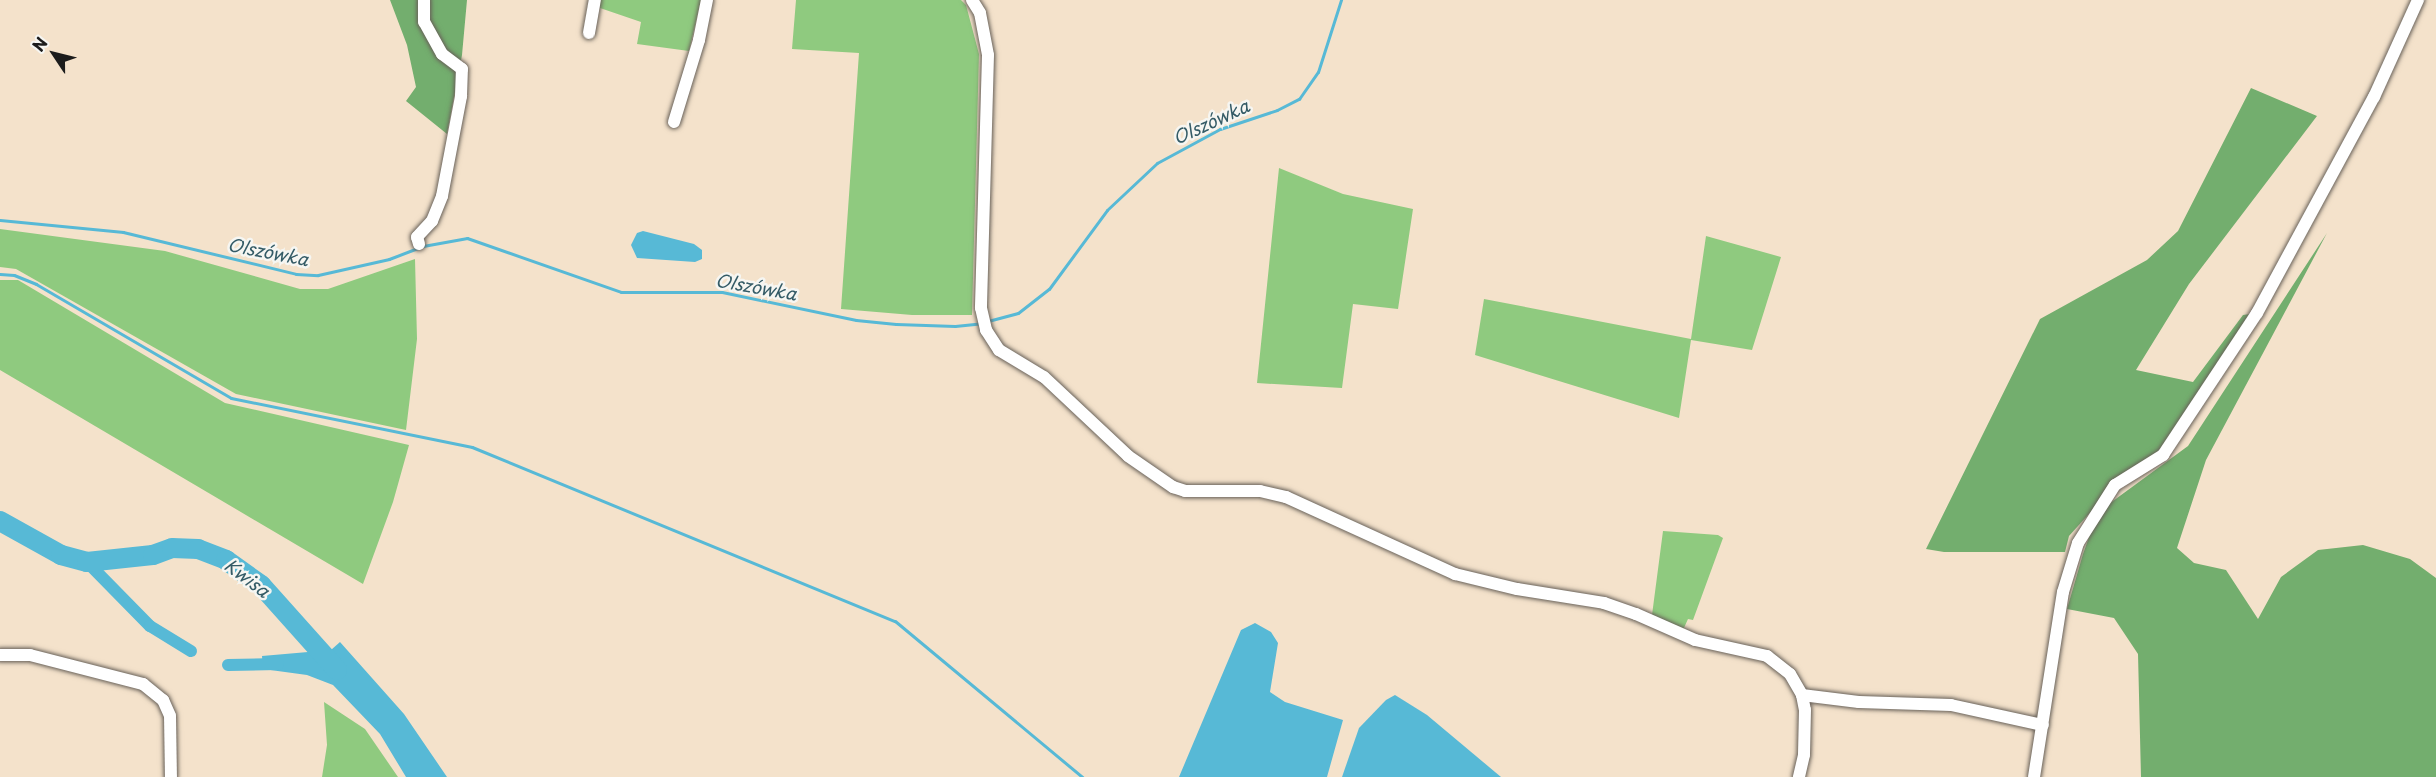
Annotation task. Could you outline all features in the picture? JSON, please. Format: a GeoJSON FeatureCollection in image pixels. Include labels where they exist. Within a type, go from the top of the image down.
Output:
{"type":"FeatureCollection","features":[{"type":"Feature","properties":{"kind":"street"},"geometry":{"type":"LineString","coordinates":[[419,244],[417,237],[432,221],[442,196],[461,96],[462,69],[442,54],[424,22],[424,0]]}},
{"type":"Feature","properties":{"kind":"street"},"geometry":{"type":"LineString","coordinates":[[589,33],[595,0]]}},
{"type":"Feature","properties":{"kind":"street"},"geometry":{"type":"LineString","coordinates":[[674,122],[699,40],[707,0]]}},
{"type":"Feature","properties":{"kind":"street"},"geometry":{"type":"LineString","coordinates":[[972,0],[980,13],[988,55],[981,308],[986,330],[999,350],[1044,377],[1128,456],[1173,487],[1217,492],[1254,491],[1286,497],[1455,574],[1517,589],[1604,603],[1636,614],[1695,640],[1759,652],[1783,666],[1796,682],[1802,695],[1805,710],[1804,755],[1799,777]]}},
{"type":"Feature","properties":{"kind":"street"},"geometry":{"type":"LineString","coordinates":[[2034,777],[2063,592],[2078,543],[2115,485],[2163,455],[2257,313],[2374,97],[2418,0]]}},
{"type":"Feature","properties":{"kind":"street"},"geometry":{"type":"LineString","coordinates":[[0,655],[30,655],[142,684],[163,700],[170,716],[171,777]]}},
{"type":"Feature","properties":{"kind":"street"},"geometry":{"type":"LineString","coordinates":[[1802,695],[1859,702],[1951,705],[2043,725]]}},
{"type":"Feature","properties":{"kind":"green space"},"geometry":{"type":"Polygon","coordinates":[[[390,0],[467,0],[462,55],[447,134],[406,101],[416,87],[407,45],[390,0]]]}},
{"type":"Feature","properties":{"kind":"green space"},"geometry":{"type":"Polygon","coordinates":[[[600,0],[701,0],[689,51],[637,44],[641,22],[600,8],[600,0]]]}},
{"type":"Feature","properties":{"kind":"green space"},"geometry":{"type":"Polygon","coordinates":[[[796,0],[961,0],[966,5],[979,54],[972,315],[912,315],[841,309],[859,53],[792,49],[796,0]]]}},
{"type":"Feature","properties":{"kind":"green space"},"geometry":{"type":"Polygon","coordinates":[[[2251,88],[2317,116],[2189,284],[2136,370],[2193,382],[2243,315],[2257,313],[2163,455],[2115,485],[2069,536],[2065,552],[1944,552],[1926,549],[2040,319],[2147,260],[2178,231],[2251,88]]]}},
{"type":"Feature","properties":{"kind":"green space"},"geometry":{"type":"Polygon","coordinates":[[[1279,168],[1343,194],[1413,209],[1398,309],[1353,304],[1342,388],[1257,383],[1279,168]]]}},
{"type":"Feature","properties":{"kind":"green space"},"geometry":{"type":"Polygon","coordinates":[[[0,229],[165,251],[300,289],[328,289],[415,259],[417,339],[406,430],[236,394],[16,269],[0,267],[0,229]]]}},
{"type":"Feature","properties":{"kind":"green space"},"geometry":{"type":"Polygon","coordinates":[[[2327,233],[2206,460],[2177,548],[2194,563],[2226,570],[2258,619],[2281,577],[2318,550],[2363,545],[2410,559],[2436,578],[2436,777],[2141,777],[2138,654],[2114,618],[2067,609],[2083,554],[2098,512],[2188,446],[2327,233]]]}},
{"type":"Feature","properties":{"kind":"green space"},"geometry":{"type":"Polygon","coordinates":[[[1706,236],[1781,257],[1752,350],[1691,340],[1679,418],[1475,355],[1484,299],[1691,339],[1706,236]]]}},
{"type":"Feature","properties":{"kind":"green space"},"geometry":{"type":"Polygon","coordinates":[[[0,280],[18,280],[225,403],[409,445],[393,502],[363,584],[0,370],[0,280]]]}},
{"type":"Feature","properties":{"kind":"green space"},"geometry":{"type":"Polygon","coordinates":[[[1663,531],[1718,535],[1723,538],[1693,620],[1688,619],[1683,630],[1652,615],[1663,531]]]}},
{"type":"Feature","properties":{"kind":"green space"},"geometry":{"type":"Polygon","coordinates":[[[324,702],[365,729],[398,777],[322,777],[327,745],[324,702]]]}},
{"type":"Feature","properties":{"kind":"water"},"geometry":{"type":"Polygon","coordinates":[[[643,231],[694,244],[702,250],[702,259],[695,262],[637,258],[631,245],[637,233],[643,231]]]}},
{"type":"Feature","properties":{"kind":"water"},"geometry":{"type":"Polygon","coordinates":[[[1255,623],[1271,632],[1278,643],[1270,692],[1285,702],[1343,720],[1327,777],[1179,777],[1241,630],[1255,623]]]}},
{"type":"Feature","properties":{"kind":"water"},"geometry":{"type":"Polygon","coordinates":[[[340,642],[404,714],[447,777],[406,777],[380,734],[333,685],[307,675],[263,669],[262,656],[331,650],[340,642]]]}},
{"type":"Feature","properties":{"kind":"water"},"geometry":{"type":"Polygon","coordinates":[[[1395,695],[1427,715],[1501,777],[1342,777],[1359,728],[1386,700],[1395,695]]]}},
{"type":"Feature","properties":{"kind":"waterway","name":"Olszówka"},"geometry":{"type":"LineString","coordinates":[[988,321],[1018,313],[1049,289],[1107,210],[1157,163],[1220,129],[1277,110],[1299,99],[1318,72],[1341,0]]}},
{"type":"Feature","properties":{"kind":"waterway","name":"Olszówka"},"geometry":{"type":"LineString","coordinates":[[0,220],[123,232],[296,274],[318,275],[389,259],[417,248]]}},
{"type":"Feature","properties":{"kind":"waterway","name":"Olszówka"},"geometry":{"type":"LineString","coordinates":[[423,246],[467,238],[621,292],[722,292],[856,320],[955,326],[982,323]]}},
{"type":"Feature","properties":{"kind":"waterway"},"geometry":{"type":"LineString","coordinates":[[0,274],[14,275],[36,284],[231,398],[472,447],[895,621],[1082,777]]}},
{"type":"Feature","properties":{"kind":"waterway","name":"Kwisa"},"geometry":{"type":"LineString","coordinates":[[0,521],[61,555],[87,562],[153,555],[172,548],[198,549],[226,560],[261,585],[337,670]]}},
{"type":"Feature","properties":{"kind":"waterway"},"geometry":{"type":"LineString","coordinates":[[87,562],[150,626],[191,651]]}},
{"type":"Feature","properties":{"kind":"waterway"},"geometry":{"type":"LineString","coordinates":[[228,665],[278,664]]}}]}
